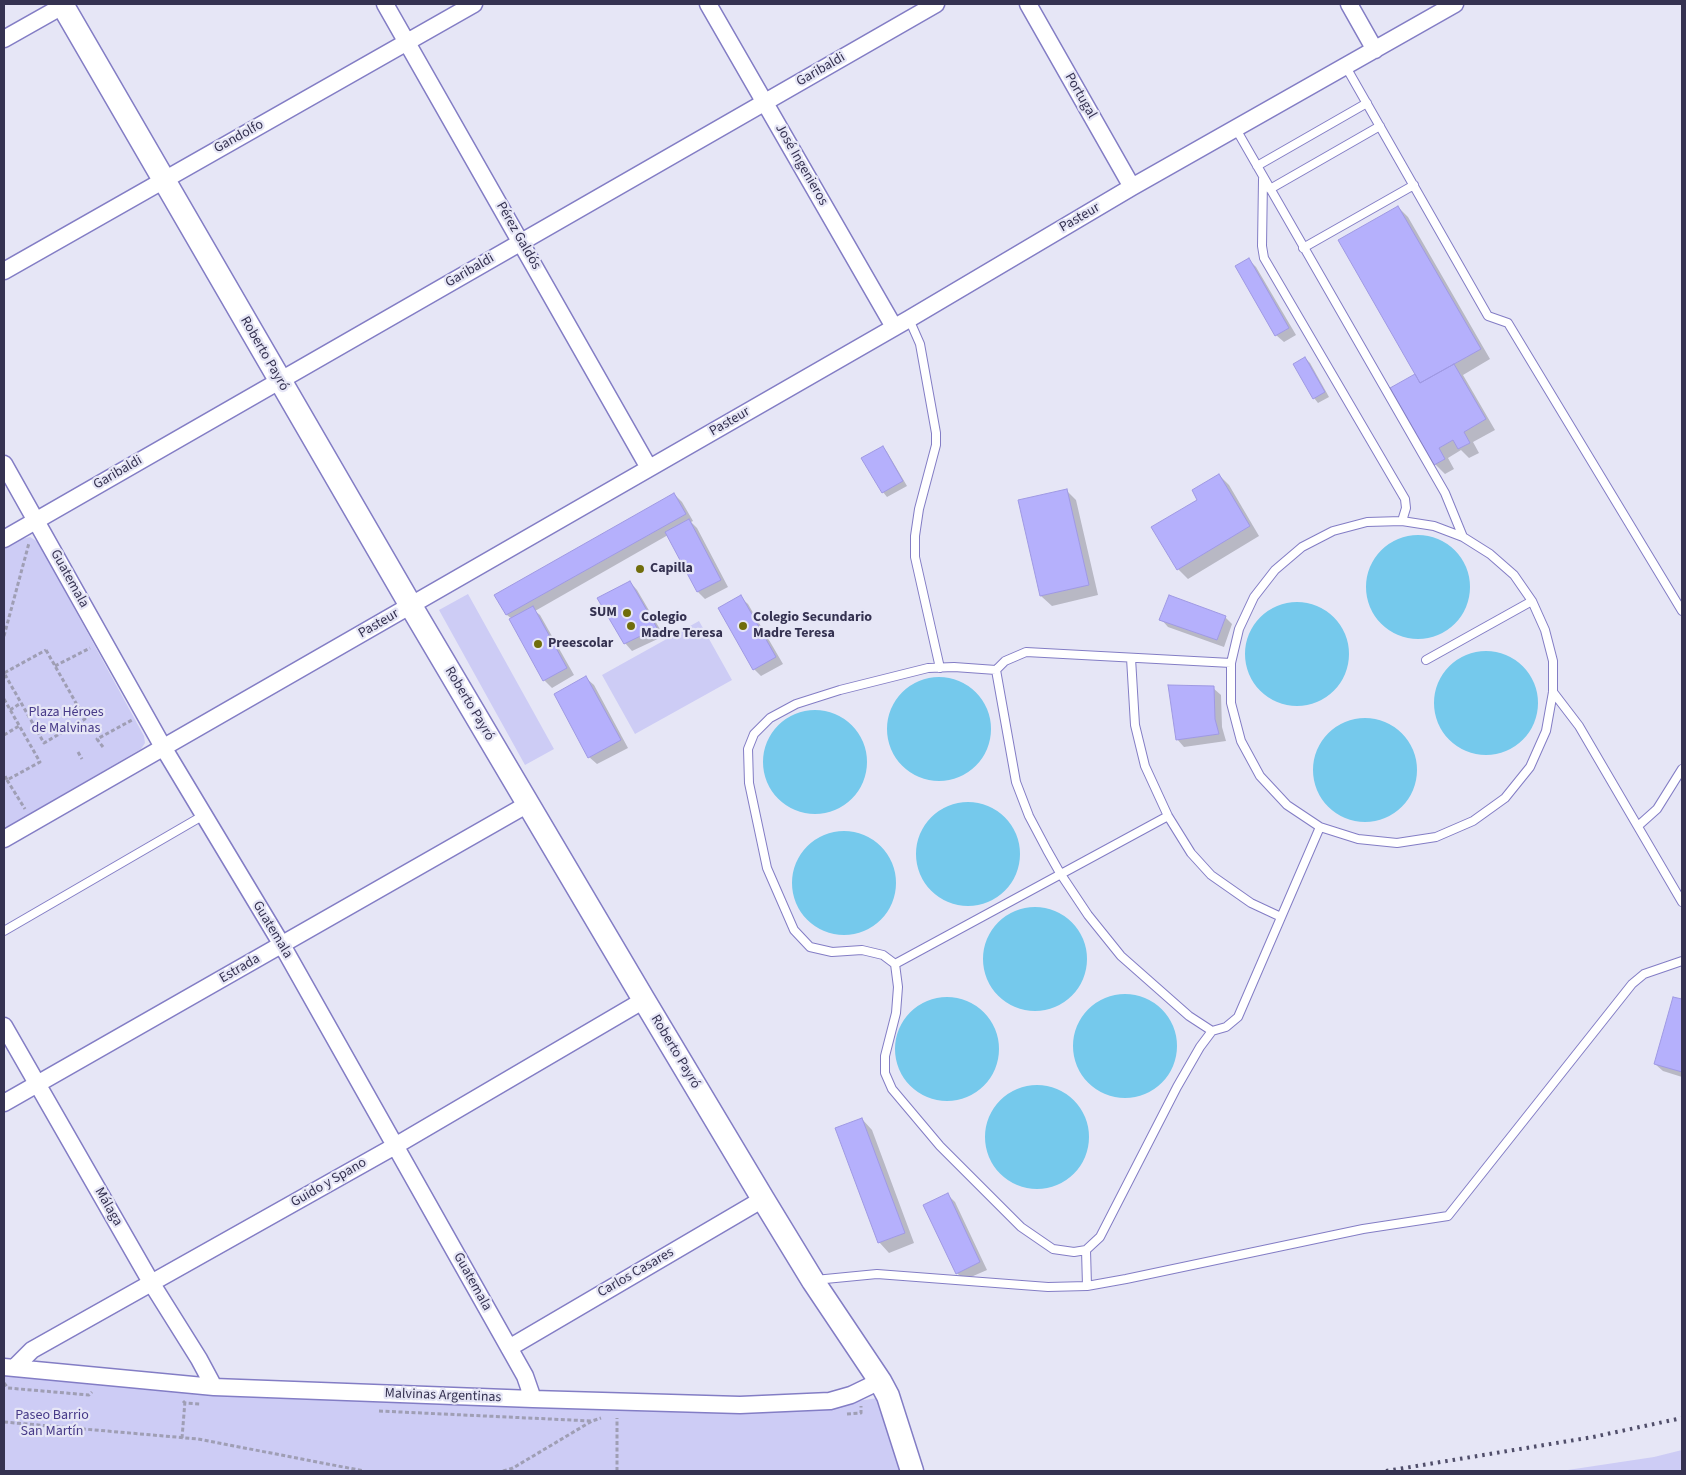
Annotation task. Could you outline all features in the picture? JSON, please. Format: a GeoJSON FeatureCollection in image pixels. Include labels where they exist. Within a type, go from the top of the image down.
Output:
{"type":"FeatureCollection","features":[{"type":"Feature","properties":{"kind":"street"},"geometry":{"type":"LineString","coordinates":[[4,39],[63,4]]}},
{"type":"Feature","properties":{"kind":"street","name":"Roberto Payró"},"geometry":{"type":"LineString","coordinates":[[63,4],[279,380],[644,1000],[813,1281],[884,1388],[912,1471]]}},
{"type":"Feature","properties":{"kind":"street","name":"Pérez Galdós"},"geometry":{"type":"LineString","coordinates":[[385,4],[649,468]]}},
{"type":"Feature","properties":{"kind":"street","name":"Gandolfo"},"geometry":{"type":"LineString","coordinates":[[4,271],[474,4]]}},
{"type":"Feature","properties":{"kind":"street","name":"José Ingenieros"},"geometry":{"type":"LineString","coordinates":[[708,4],[894,327]]}},
{"type":"Feature","properties":{"kind":"street","name":"Garibaldi"},"geometry":{"type":"LineString","coordinates":[[4,539],[936,4]]}},
{"type":"Feature","properties":{"kind":"street","name":"Portugal"},"geometry":{"type":"LineString","coordinates":[[1028,4],[1132,187]]}},
{"type":"Feature","properties":{"kind":"street"},"geometry":{"type":"LineString","coordinates":[[1349,4],[1375,50]]}},
{"type":"Feature","properties":{"kind":"street","name":"Pasteur"},"geometry":{"type":"LineString","coordinates":[[4,839],[909,319],[1132,187],[1455,4]]}},
{"type":"Feature","properties":{"kind":"street","name":"Guatemala"},"geometry":{"type":"LineString","coordinates":[[4,464],[163,747],[282,945],[525,1376],[533,1399]]}},
{"type":"Feature","properties":{"kind":"street","name":"Estrada"},"geometry":{"type":"LineString","coordinates":[[4,1103],[528,804]]}},
{"type":"Feature","properties":{"kind":"street","name":"Guido y Spano"},"geometry":{"type":"LineString","coordinates":[[9,1367],[32,1350],[395,1146],[644,1000]]}},
{"type":"Feature","properties":{"kind":"street","name":"Málaga"},"geometry":{"type":"LineString","coordinates":[[4,1026],[152,1284],[200,1359],[214,1387]]}},
{"type":"Feature","properties":{"kind":"street","name":"Carlos Casares"},"geometry":{"type":"LineString","coordinates":[[509,1348],[763,1199]]}},
{"type":"Feature","properties":{"kind":"street","name":"Malvinas Argentinas"},"geometry":{"type":"LineString","coordinates":[[9,1367],[214,1387],[740,1405],[830,1401],[860,1392],[884,1388]]}},
{"type":"Feature","properties":{"kind":"lane"},"geometry":{"type":"LineString","coordinates":[[1346,67],[1488,316],[1508,323],[1682,611]]}},
{"type":"Feature","properties":{"kind":"lane"},"geometry":{"type":"LineString","coordinates":[[1257,166],[1367,103]]}},
{"type":"Feature","properties":{"kind":"lane"},"geometry":{"type":"LineString","coordinates":[[1270,189],[1380,126]]}},
{"type":"Feature","properties":{"kind":"lane"},"geometry":{"type":"LineString","coordinates":[[1236,129],[1445,494],[1463,537]]}},
{"type":"Feature","properties":{"kind":"lane"},"geometry":{"type":"LineString","coordinates":[[1263,178],[1262,246],[1264,258],[1405,499],[1406,508],[1402,521]]}},
{"type":"Feature","properties":{"kind":"lane"},"geometry":{"type":"LineString","coordinates":[[1303,248],[1414,185]]}},
{"type":"Feature","properties":{"kind":"lane"},"geometry":{"type":"LineString","coordinates":[[909,319],[920,344],[936,433],[936,445],[919,509],[915,536],[915,557],[940,668]]}},
{"type":"Feature","properties":{"kind":"lane"},"geometry":{"type":"LineString","coordinates":[[1402,521],[1434,526],[1463,537],[1490,554],[1514,576],[1532,601],[1545,630],[1551,653],[1553,692],[1546,731],[1530,767],[1504,798],[1473,821],[1436,837],[1397,843],[1358,840],[1320,826],[1287,805],[1260,776],[1241,741],[1231,703],[1231,663],[1238,629],[1254,597],[1275,570],[1302,547],[1333,531],[1367,522],[1402,521]]}},
{"type":"Feature","properties":{"kind":"lane"},"geometry":{"type":"LineString","coordinates":[[1426,660],[1532,601]]}},
{"type":"Feature","properties":{"kind":"lane"},"geometry":{"type":"LineString","coordinates":[[1231,663],[1026,652],[1004,662],[996,670],[954,667],[928,668],[840,690],[796,704],[770,718],[754,734],[748,749],[749,783],[767,868],[794,930],[810,947],[832,952],[862,950],[883,955],[895,964],[898,987],[896,1013],[885,1056],[886,1073],[892,1089],[940,1146],[1021,1227],[1053,1248],[1074,1252],[1086,1250],[1100,1238],[1177,1087],[1200,1047],[1212,1031],[1226,1027],[1238,1017],[1320,826]]}},
{"type":"Feature","properties":{"kind":"lane"},"geometry":{"type":"LineString","coordinates":[[1131,658],[1135,725],[1145,766],[1168,816],[1191,853],[1211,875],[1251,902],[1281,917]]}},
{"type":"Feature","properties":{"kind":"lane"},"geometry":{"type":"LineString","coordinates":[[996,670],[1016,782],[1029,816],[1060,873],[1088,915],[1121,956],[1189,1016],[1212,1031]]}},
{"type":"Feature","properties":{"kind":"lane"},"geometry":{"type":"LineString","coordinates":[[1553,692],[1579,726],[1682,902]]}},
{"type":"Feature","properties":{"kind":"lane"},"geometry":{"type":"LineString","coordinates":[[1638,826],[1657,809],[1682,769]]}},
{"type":"Feature","properties":{"kind":"lane"},"geometry":{"type":"LineString","coordinates":[[4,930],[204,815]]}},
{"type":"Feature","properties":{"kind":"lane"},"geometry":{"type":"LineString","coordinates":[[895,964],[1168,816]]}},
{"type":"Feature","properties":{"kind":"lane"},"geometry":{"type":"LineString","coordinates":[[813,1281],[877,1274],[1048,1287],[1087,1286],[1363,1229],[1448,1216],[1632,984],[1644,974],[1682,961]]}},
{"type":"Feature","properties":{"kind":"lane"},"geometry":{"type":"LineString","coordinates":[[1086,1250],[1087,1286]]}},
{"type":"Feature","properties":{"kind":"path"},"geometry":{"type":"LineString","coordinates":[[4,636],[36,520]]}},
{"type":"Feature","properties":{"kind":"path"},"geometry":{"type":"LineString","coordinates":[[55,666],[103,640]]}},
{"type":"Feature","properties":{"kind":"path"},"geometry":{"type":"LineString","coordinates":[[46,650],[55,666],[85,720],[44,743],[4,673],[46,650]]}},
{"type":"Feature","properties":{"kind":"path"},"geometry":{"type":"LineString","coordinates":[[4,699],[40,762],[7,780]]}},
{"type":"Feature","properties":{"kind":"path"},"geometry":{"type":"LineString","coordinates":[[10,710],[21,703]]}},
{"type":"Feature","properties":{"kind":"path"},"geometry":{"type":"LineString","coordinates":[[102,747],[97,739],[144,713]]}},
{"type":"Feature","properties":{"kind":"path"},"geometry":{"type":"LineString","coordinates":[[4,735],[20,726]]}},
{"type":"Feature","properties":{"kind":"path"},"geometry":{"type":"LineString","coordinates":[[78,752],[82,759]]}},
{"type":"Feature","properties":{"kind":"path"},"geometry":{"type":"LineString","coordinates":[[4,774],[33,822]]}},
{"type":"Feature","properties":{"kind":"path"},"geometry":{"type":"LineString","coordinates":[[182,1438],[187,1384]]}},
{"type":"Feature","properties":{"kind":"path"},"geometry":{"type":"LineString","coordinates":[[842,1414],[861,1413],[860,1392]]}},
{"type":"Feature","properties":{"kind":"path"},"geometry":{"type":"LineString","coordinates":[[503,1471],[512,1468],[598,1418],[606,1418]]}},
{"type":"Feature","properties":{"kind":"path"},"geometry":{"type":"LineString","coordinates":[[612,1418],[618,1418],[617,1471]]}},
{"type":"Feature","properties":{"kind":"path"},"geometry":{"type":"LineString","coordinates":[[4,1422],[198,1439],[364,1471]]}},
{"type":"Feature","properties":{"kind":"green space","name":"Plaza Héroes de Malvinas"},"geometry":{"type":"Polygon","coordinates":[[[30,537],[38,542],[144,736],[145,743],[141,749],[4,829],[4,549],[21,539],[30,537]]]}},
{"type":"Feature","properties":{"kind":"green space"},"geometry":{"type":"Polygon","coordinates":[[[468,594],[554,749],[525,765],[439,610],[468,594]]]}},
{"type":"Feature","properties":{"kind":"green space"},"geometry":{"type":"Polygon","coordinates":[[[699,621],[732,680],[635,734],[602,675],[699,621]]]}},
{"type":"Feature","properties":{"kind":"green space","name":"Paseo Barrio San Martín"},"geometry":{"type":"Polygon","coordinates":[[[4,1372],[829,1405],[878,1398],[904,1471],[4,1471],[4,1372]]]}},
{"type":"Feature","properties":{"kind":"green space"},"geometry":{"type":"Polygon","coordinates":[[[1682,1450],[1682,1471],[1561,1471],[1654,1457],[1682,1450]]]}},
{"type":"Feature","properties":{"kind":"shaded area"},"geometry":{"type":"Polygon","coordinates":[[[1418,535],[1438,539],[1455,550],[1466,567],[1470,587],[1466,607],[1455,624],[1438,635],[1418,639],[1398,635],[1381,624],[1370,607],[1366,587],[1370,567],[1381,550],[1398,539],[1418,535]]]}},
{"type":"Feature","properties":{"kind":"shaded area"},"geometry":{"type":"Polygon","coordinates":[[[1297,602],[1317,606],[1334,617],[1345,634],[1349,654],[1345,674],[1334,691],[1317,702],[1297,706],[1277,702],[1260,691],[1249,674],[1245,654],[1249,634],[1260,617],[1277,606],[1297,602]]]}},
{"type":"Feature","properties":{"kind":"shaded area"},"geometry":{"type":"Polygon","coordinates":[[[1486,651],[1506,655],[1523,666],[1534,683],[1538,703],[1534,723],[1523,740],[1506,751],[1486,755],[1466,751],[1449,740],[1438,723],[1434,703],[1438,683],[1449,666],[1466,655],[1486,651]]]}},
{"type":"Feature","properties":{"kind":"shaded area"},"geometry":{"type":"Polygon","coordinates":[[[939,677],[959,681],[976,692],[987,709],[991,729],[987,749],[976,766],[959,777],[939,781],[919,777],[902,766],[891,749],[887,729],[891,709],[902,692],[919,681],[939,677]]]}},
{"type":"Feature","properties":{"kind":"shaded area"},"geometry":{"type":"Polygon","coordinates":[[[815,710],[835,714],[852,725],[863,742],[867,762],[863,782],[852,799],[835,810],[815,814],[795,810],[778,799],[767,782],[763,762],[767,742],[778,725],[795,714],[815,710]]]}},
{"type":"Feature","properties":{"kind":"shaded area"},"geometry":{"type":"Polygon","coordinates":[[[1365,718],[1385,722],[1402,733],[1413,750],[1417,770],[1413,790],[1402,807],[1385,818],[1365,822],[1345,818],[1328,807],[1317,790],[1313,770],[1317,750],[1328,733],[1345,722],[1365,718]]]}},
{"type":"Feature","properties":{"kind":"shaded area"},"geometry":{"type":"Polygon","coordinates":[[[968,802],[988,806],[1005,817],[1016,834],[1020,854],[1016,874],[1005,891],[988,902],[968,906],[948,902],[931,891],[920,874],[916,854],[920,834],[931,817],[948,806],[968,802]]]}},
{"type":"Feature","properties":{"kind":"shaded area"},"geometry":{"type":"Polygon","coordinates":[[[844,831],[864,835],[881,846],[892,863],[896,883],[892,903],[881,920],[864,931],[844,935],[824,931],[807,920],[796,903],[792,883],[796,863],[807,846],[824,835],[844,831]]]}},
{"type":"Feature","properties":{"kind":"shaded area"},"geometry":{"type":"Polygon","coordinates":[[[1035,907],[1055,911],[1072,922],[1083,939],[1087,959],[1083,979],[1072,996],[1055,1007],[1035,1011],[1015,1007],[998,996],[987,979],[983,959],[987,939],[998,922],[1015,911],[1035,907]]]}},
{"type":"Feature","properties":{"kind":"shaded area"},"geometry":{"type":"Polygon","coordinates":[[[1125,994],[1145,998],[1162,1009],[1173,1026],[1177,1046],[1173,1066],[1162,1083],[1145,1094],[1125,1098],[1105,1094],[1088,1083],[1077,1066],[1073,1046],[1077,1026],[1088,1009],[1105,998],[1125,994]]]}},
{"type":"Feature","properties":{"kind":"shaded area"},"geometry":{"type":"Polygon","coordinates":[[[947,997],[967,1001],[984,1012],[995,1029],[999,1049],[995,1069],[984,1086],[967,1097],[947,1101],[927,1097],[910,1086],[899,1069],[895,1049],[899,1029],[910,1012],[927,1001],[947,997]]]}},
{"type":"Feature","properties":{"kind":"shaded area"},"geometry":{"type":"Polygon","coordinates":[[[1037,1085],[1057,1089],[1074,1100],[1085,1117],[1089,1137],[1085,1157],[1074,1174],[1057,1185],[1037,1189],[1017,1185],[1000,1174],[989,1157],[985,1137],[989,1117],[1000,1100],[1017,1089],[1037,1085]]]}},
{"type":"Feature","properties":{"kind":"building"},"geometry":{"type":"Polygon","coordinates":[[[1398,206],[1481,349],[1420,383],[1338,240],[1398,206]]]}},
{"type":"Feature","properties":{"kind":"building"},"geometry":{"type":"Polygon","coordinates":[[[1249,258],[1289,328],[1275,336],[1235,266],[1249,258]]]}},
{"type":"Feature","properties":{"kind":"building"},"geometry":{"type":"Polygon","coordinates":[[[1305,357],[1325,392],[1313,399],[1293,364],[1305,357]]]}},
{"type":"Feature","properties":{"kind":"building"},"geometry":{"type":"Polygon","coordinates":[[[1454,364],[1486,419],[1464,432],[1470,443],[1458,449],[1453,440],[1439,448],[1445,459],[1434,465],[1390,388],[1415,374],[1420,383],[1454,364]]]}},
{"type":"Feature","properties":{"kind":"building"},"geometry":{"type":"Polygon","coordinates":[[[883,446],[903,481],[882,493],[861,458],[883,446]]]}},
{"type":"Feature","properties":{"kind":"building"},"geometry":{"type":"Polygon","coordinates":[[[1219,474],[1250,526],[1177,570],[1151,527],[1197,500],[1192,490],[1219,474]]]}},
{"type":"Feature","properties":{"kind":"building"},"geometry":{"type":"Polygon","coordinates":[[[1067,489],[1089,585],[1040,596],[1018,500],[1067,489]]]}},
{"type":"Feature","properties":{"kind":"building"},"geometry":{"type":"Polygon","coordinates":[[[674,493],[686,514],[506,615],[494,595],[674,493]]]}},
{"type":"Feature","properties":{"kind":"building"},"geometry":{"type":"Polygon","coordinates":[[[689,519],[721,580],[697,592],[665,532],[689,519]]]}},
{"type":"Feature","properties":{"kind":"building","name":"SUM"},"geometry":{"type":"Polygon","coordinates":[[[630,581],[657,628],[624,644],[597,598],[630,581]]]}},
{"type":"Feature","properties":{"kind":"building","name":"Colegio Secundario Madre Teresa"},"geometry":{"type":"Polygon","coordinates":[[[741,595],[776,657],[753,670],[718,608],[741,595]]]}},
{"type":"Feature","properties":{"kind":"building"},"geometry":{"type":"Polygon","coordinates":[[[1169,595],[1226,616],[1217,640],[1159,620],[1169,595]]]}},
{"type":"Feature","properties":{"kind":"building","name":"Preescolar"},"geometry":{"type":"Polygon","coordinates":[[[533,606],[567,668],[543,681],[509,619],[533,606]]]}},
{"type":"Feature","properties":{"kind":"building"},"geometry":{"type":"Polygon","coordinates":[[[586,676],[621,740],[588,758],[554,694],[586,676]]]}},
{"type":"Feature","properties":{"kind":"building"},"geometry":{"type":"Polygon","coordinates":[[[1168,685],[1214,686],[1215,719],[1219,734],[1176,740],[1168,685]]]}},
{"type":"Feature","properties":{"kind":"building"},"geometry":{"type":"Polygon","coordinates":[[[1673,997],[1682,999],[1682,1072],[1654,1064],[1673,997]]]}},
{"type":"Feature","properties":{"kind":"building"},"geometry":{"type":"Polygon","coordinates":[[[862,1118],[905,1233],[878,1243],[835,1128],[862,1118]]]}},
{"type":"Feature","properties":{"kind":"building"},"geometry":{"type":"Polygon","coordinates":[[[948,1193],[980,1262],[956,1274],[923,1205],[948,1193]]]}},
{"type":"Feature","properties":{"kind":"railway"},"geometry":{"type":"LineString","coordinates":[[1386,1471],[1593,1437],[1682,1418]]}},
{"type":"Feature","properties":{"kind":"place","name":"Capilla"},"geometry":{"type":"Point","coordinates":[640,569]}},
{"type":"Feature","properties":{"kind":"place","name":"SUM"},"geometry":{"type":"Point","coordinates":[627,613]}},
{"type":"Feature","properties":{"kind":"place","name":"Colegio Madre Teresa"},"geometry":{"type":"Point","coordinates":[631,626]}},
{"type":"Feature","properties":{"kind":"place","name":"Colegio Secundario Madre Teresa"},"geometry":{"type":"Point","coordinates":[743,626]}},
{"type":"Feature","properties":{"kind":"place","name":"Preescolar"},"geometry":{"type":"Point","coordinates":[538,644]}}]}
